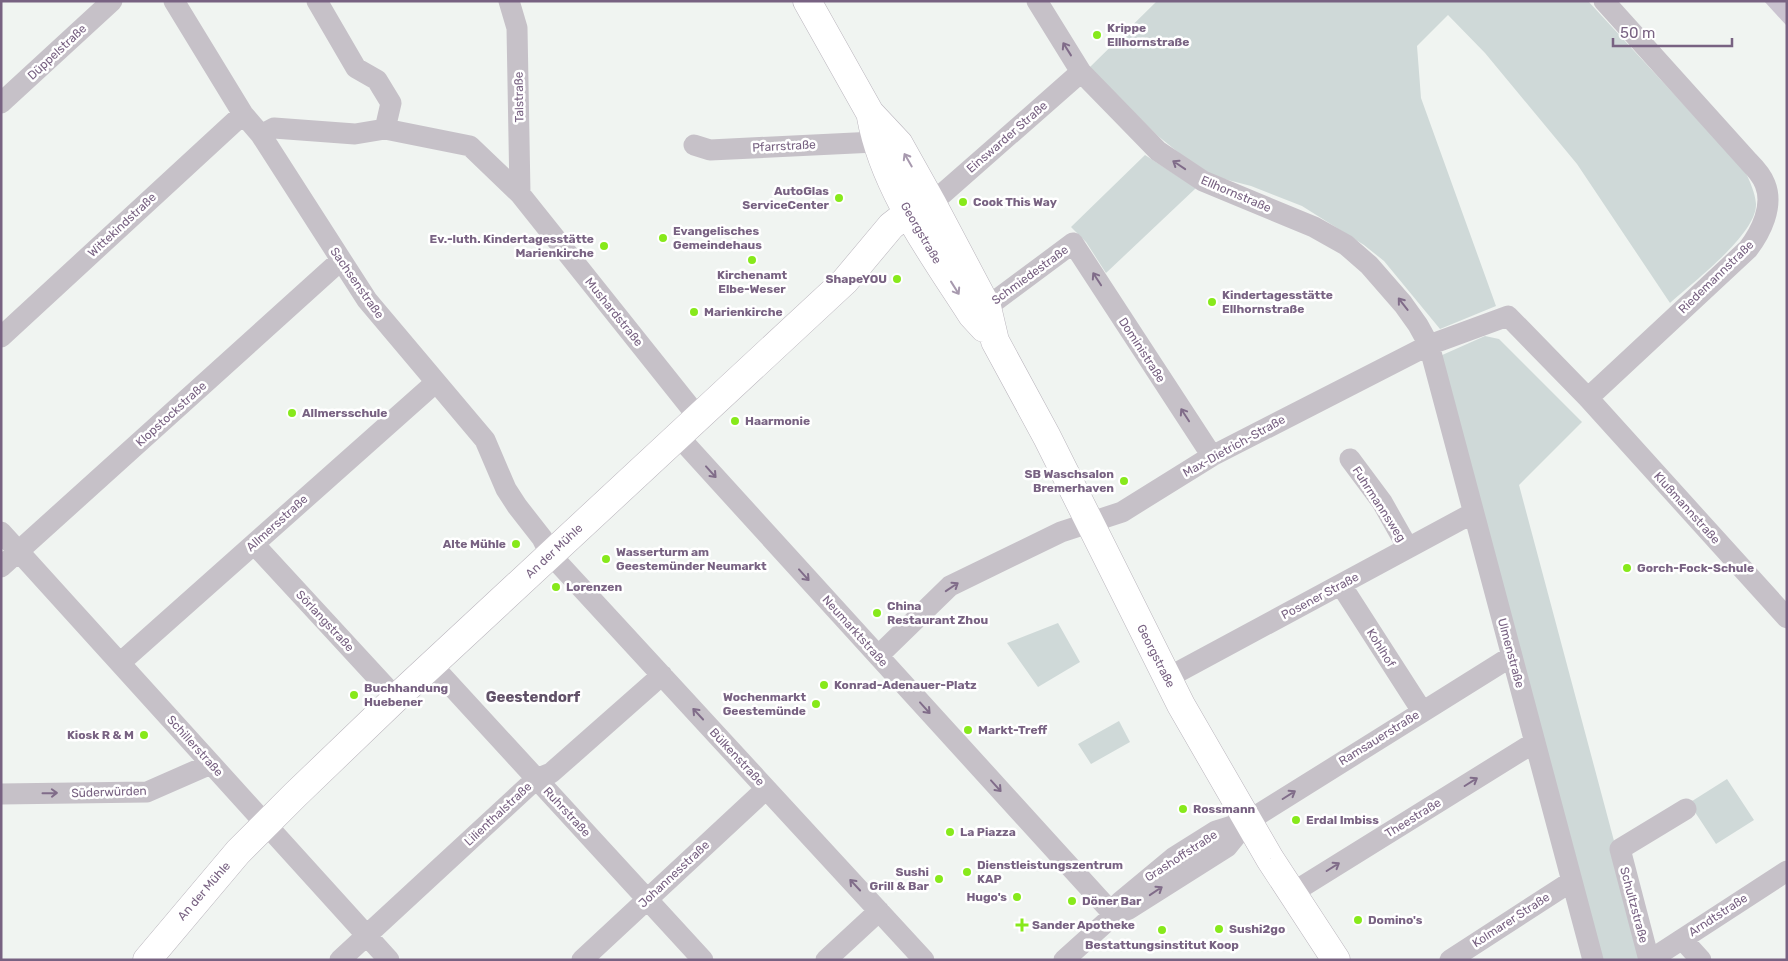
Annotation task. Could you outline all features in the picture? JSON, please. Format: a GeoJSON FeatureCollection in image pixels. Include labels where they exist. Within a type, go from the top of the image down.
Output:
{"type":"FeatureCollection","features":[{"type":"Feature","properties":{"kind":"main road","name":"Georgstraße"},"geometry":{"type":"LineString","coordinates":[[807,1],[870,113],[899,144],[920,216],[987,306],[996,341],[1047,437],[1167,678],[1248,821],[1336,960]]}},
{"type":"Feature","properties":{"kind":"main road","name":"Georgstraße"},"geometry":{"type":"LineString","coordinates":[[870,113],[875,142],[920,216],[972,316],[996,341]]}},
{"type":"Feature","properties":{"kind":"main road","name":"An der Mühle"},"geometry":{"type":"LineString","coordinates":[[147,960],[238,852],[265,824],[396,698],[845,280],[891,226],[920,216]]}},
{"type":"Feature","properties":{"kind":"main road","name":"An der Mühle"},"geometry":{"type":"LineString","coordinates":[[164,960],[174,942],[265,824]]}},
{"type":"Feature","properties":{"kind":"street","name":"Düppelstraße"},"geometry":{"type":"LineString","coordinates":[[1,103],[112,1]]}},
{"type":"Feature","properties":{"kind":"street","name":"Sachsenstraße"},"geometry":{"type":"LineString","coordinates":[[174,1],[243,114],[260,135],[367,300],[485,440],[506,489],[516,506],[542,538],[550,554]]}},
{"type":"Feature","properties":{"kind":"street"},"geometry":{"type":"LineString","coordinates":[[317,1],[356,68],[378,80],[391,103],[385,129]]}},
{"type":"Feature","properties":{"kind":"street","name":"Talstraße"},"geometry":{"type":"LineString","coordinates":[[509,1],[517,28],[520,194]]}},
{"type":"Feature","properties":{"kind":"street","name":"Ellhornstraße"},"geometry":{"type":"LineString","coordinates":[[1037,1],[1081,72],[1158,151],[1203,181],[1314,227],[1346,245],[1370,264],[1403,304],[1418,325],[1428,345]]}},
{"type":"Feature","properties":{"kind":"street","name":"Riedemannstraße"},"geometry":{"type":"LineString","coordinates":[[1588,398],[1748,250],[1763,224],[1767,198],[1765,184],[1749,162],[1604,1]]}},
{"type":"Feature","properties":{"kind":"street","name":"Einswarder Straße"},"geometry":{"type":"LineString","coordinates":[[920,216],[1081,72]]}},
{"type":"Feature","properties":{"kind":"street","name":"Wittekindstraße"},"geometry":{"type":"LineString","coordinates":[[1,337],[243,114]]}},
{"type":"Feature","properties":{"kind":"street","name":"Mushardstraße"},"geometry":{"type":"LineString","coordinates":[[260,135],[274,128],[355,134],[385,129],[470,146],[520,194],[698,417]]}},
{"type":"Feature","properties":{"kind":"street","name":"Pfarrstraße"},"geometry":{"type":"LineString","coordinates":[[694,145],[710,150],[875,142]]}},
{"type":"Feature","properties":{"kind":"street","name":"Schmiedestraße"},"geometry":{"type":"LineString","coordinates":[[987,306],[1073,243]]}},
{"type":"Feature","properties":{"kind":"street","name":"Doministraße"},"geometry":{"type":"LineString","coordinates":[[1073,243],[1212,456]]}},
{"type":"Feature","properties":{"kind":"street","name":"Klopstockstraße"},"geometry":{"type":"LineString","coordinates":[[1,567],[340,261]]}},
{"type":"Feature","properties":{"kind":"street","name":"Max-Dietrich-Straße"},"geometry":{"type":"LineString","coordinates":[[878,656],[950,586],[1061,532],[1122,512],[1212,456],[1428,345],[1508,316],[1588,398]]}},
{"type":"Feature","properties":{"kind":"street","name":"Ulmenstraße"},"geometry":{"type":"LineString","coordinates":[[1428,345],[1593,960]]}},
{"type":"Feature","properties":{"kind":"street","name":"Allmersstraße"},"geometry":{"type":"LineString","coordinates":[[120,664],[435,383]]}},
{"type":"Feature","properties":{"kind":"street","name":"Klußmannstraße"},"geometry":{"type":"LineString","coordinates":[[1588,398],[1787,618]]}},
{"type":"Feature","properties":{"kind":"street","name":"Neumarktstraße"},"geometry":{"type":"LineString","coordinates":[[678,436],[1114,915]]}},
{"type":"Feature","properties":{"kind":"street","name":"Fuhrmannsweg"},"geometry":{"type":"LineString","coordinates":[[1350,459],[1382,502],[1408,548]]}},
{"type":"Feature","properties":{"kind":"street","name":"Posener Straße"},"geometry":{"type":"LineString","coordinates":[[1167,678],[1473,513]]}},
{"type":"Feature","properties":{"kind":"street","name":"Schillerstraße"},"geometry":{"type":"LineString","coordinates":[[1,532],[389,960]]}},
{"type":"Feature","properties":{"kind":"street","name":"Sörlangstraße"},"geometry":{"type":"LineString","coordinates":[[254,544],[396,698]]}},
{"type":"Feature","properties":{"kind":"street","name":"Bülkenstraße"},"geometry":{"type":"LineString","coordinates":[[550,554],[924,960]]}},
{"type":"Feature","properties":{"kind":"street","name":"Kohlhof"},"geometry":{"type":"LineString","coordinates":[[1341,585],[1422,711]]}},
{"type":"Feature","properties":{"kind":"street","name":"Ramsauerstraße"},"geometry":{"type":"LineString","coordinates":[[1248,821],[1512,656]]}},
{"type":"Feature","properties":{"kind":"street","name":"Ruhrstraße"},"geometry":{"type":"LineString","coordinates":[[432,665],[703,960]]}},
{"type":"Feature","properties":{"kind":"street","name":"Lilienthalstraße"},"geometry":{"type":"LineString","coordinates":[[340,960],[536,779],[551,773],[662,675]]}},
{"type":"Feature","properties":{"kind":"street","name":"Theestraße"},"geometry":{"type":"LineString","coordinates":[[1292,893],[1535,742]]}},
{"type":"Feature","properties":{"kind":"street","name":"Süderwürden"},"geometry":{"type":"LineString","coordinates":[[1,794],[147,792],[211,764]]}},
{"type":"Feature","properties":{"kind":"street","name":"Johannesstraße"},"geometry":{"type":"LineString","coordinates":[[582,960],[766,789]]}},
{"type":"Feature","properties":{"kind":"street","name":"Schultzstraße"},"geometry":{"type":"LineString","coordinates":[[1649,960],[1620,850],[1686,809]]}},
{"type":"Feature","properties":{"kind":"street","name":"Grashoffstraße"},"geometry":{"type":"LineString","coordinates":[[1064,960],[1114,915],[1130,910],[1227,847],[1248,821]]}},
{"type":"Feature","properties":{"kind":"street","name":"Arndtstraße"},"geometry":{"type":"LineString","coordinates":[[1649,960],[1787,870]]}},
{"type":"Feature","properties":{"kind":"street","name":"Kolmarer Straße"},"geometry":{"type":"LineString","coordinates":[[1450,960],[1572,881]]}},
{"type":"Feature","properties":{"kind":"street"},"geometry":{"type":"LineString","coordinates":[[826,960],[879,911]]}},
{"type":"Feature","properties":{"kind":"street"},"geometry":{"type":"LineString","coordinates":[[1682,939],[1701,960]]}},
{"type":"Feature","properties":{"kind":"shaded area"},"geometry":{"type":"Polygon","coordinates":[[[1157,1],[1588,1],[1745,171],[1752,187],[1756,204],[1753,216],[1746,229],[1722,257],[1670,303],[1577,164],[1485,53],[1448,15],[1417,46],[1421,98],[1496,306],[1440,329],[1384,261],[1364,245],[1302,206],[1251,186],[1205,174],[1158,136],[1089,68],[1157,1]]]}},
{"type":"Feature","properties":{"kind":"shaded area"},"geometry":{"type":"Polygon","coordinates":[[[1764,1],[1787,1],[1787,26],[1764,1]]]}},
{"type":"Feature","properties":{"kind":"shaded area"},"geometry":{"type":"Polygon","coordinates":[[[1145,155],[1196,188],[1106,273],[1086,242],[1071,227],[1145,155]]]}},
{"type":"Feature","properties":{"kind":"shaded area"},"geometry":{"type":"Polygon","coordinates":[[[1485,336],[1499,339],[1582,422],[1519,485],[1645,957],[1640,960],[1597,960],[1440,356],[1485,336]]]}},
{"type":"Feature","properties":{"kind":"shaded area"},"geometry":{"type":"Polygon","coordinates":[[[1058,623],[1080,662],[1038,687],[1007,643],[1058,623]]]}},
{"type":"Feature","properties":{"kind":"shaded area"},"geometry":{"type":"Polygon","coordinates":[[[1119,721],[1130,742],[1091,764],[1078,744],[1119,721]]]}},
{"type":"Feature","properties":{"kind":"shaded area"},"geometry":{"type":"Polygon","coordinates":[[[1727,779],[1754,820],[1716,844],[1689,803],[1727,779]]]}},
{"type":"Feature","properties":{"kind":"place","name":"Krippe Ellhornstraße"},"geometry":{"type":"Point","coordinates":[1097,35]}},
{"type":"Feature","properties":{"kind":"place","name":"AutoGlas ServiceCenter"},"geometry":{"type":"Point","coordinates":[839,198]}},
{"type":"Feature","properties":{"kind":"place","name":"Cook This Way"},"geometry":{"type":"Point","coordinates":[963,202]}},
{"type":"Feature","properties":{"kind":"place","name":"Evangelisches Gemeindehaus"},"geometry":{"type":"Point","coordinates":[663,238]}},
{"type":"Feature","properties":{"kind":"place","name":"Ev.-luth. Kindertagesstätte Marienkirche"},"geometry":{"type":"Point","coordinates":[604,246]}},
{"type":"Feature","properties":{"kind":"place","name":"Kirchenamt Elbe-Weser"},"geometry":{"type":"Point","coordinates":[752,260]}},
{"type":"Feature","properties":{"kind":"place","name":"ShapeYOU"},"geometry":{"type":"Point","coordinates":[897,279]}},
{"type":"Feature","properties":{"kind":"place","name":"Kindertagesstätte Ellhornstraße"},"geometry":{"type":"Point","coordinates":[1212,302]}},
{"type":"Feature","properties":{"kind":"place","name":"Marienkirche"},"geometry":{"type":"Point","coordinates":[694,312]}},
{"type":"Feature","properties":{"kind":"place","name":"Allmersschule"},"geometry":{"type":"Point","coordinates":[292,413]}},
{"type":"Feature","properties":{"kind":"place","name":"Haarmonie"},"geometry":{"type":"Point","coordinates":[735,421]}},
{"type":"Feature","properties":{"kind":"place","name":"SB Waschsalon Bremerhaven"},"geometry":{"type":"Point","coordinates":[1124,481]}},
{"type":"Feature","properties":{"kind":"place","name":"Alte Mühle"},"geometry":{"type":"Point","coordinates":[516,544]}},
{"type":"Feature","properties":{"kind":"place","name":"Wasserturm am Geestemünder Neumarkt"},"geometry":{"type":"Point","coordinates":[606,559]}},
{"type":"Feature","properties":{"kind":"place","name":"Gorch-Fock-Schule"},"geometry":{"type":"Point","coordinates":[1627,568]}},
{"type":"Feature","properties":{"kind":"place","name":"Lorenzen"},"geometry":{"type":"Point","coordinates":[556,587]}},
{"type":"Feature","properties":{"kind":"place","name":"China Restaurant Zhou"},"geometry":{"type":"Point","coordinates":[877,613]}},
{"type":"Feature","properties":{"kind":"place","name":"Konrad-Adenauer-Platz"},"geometry":{"type":"Point","coordinates":[824,685]}},
{"type":"Feature","properties":{"kind":"place","name":"Buchhandung Huebener"},"geometry":{"type":"Point","coordinates":[354,695]}},
{"type":"Feature","properties":{"kind":"place","name":"Wochenmarkt Geestemünde"},"geometry":{"type":"Point","coordinates":[816,704]}},
{"type":"Feature","properties":{"kind":"place","name":"Markt-Treff"},"geometry":{"type":"Point","coordinates":[968,730]}},
{"type":"Feature","properties":{"kind":"place","name":"Kiosk R & M"},"geometry":{"type":"Point","coordinates":[144,735]}},
{"type":"Feature","properties":{"kind":"place","name":"Rossmann"},"geometry":{"type":"Point","coordinates":[1183,809]}},
{"type":"Feature","properties":{"kind":"place","name":"Erdal Imbiss"},"geometry":{"type":"Point","coordinates":[1296,820]}},
{"type":"Feature","properties":{"kind":"place","name":"La Piazza"},"geometry":{"type":"Point","coordinates":[950,832]}},
{"type":"Feature","properties":{"kind":"place","name":"Dienstleistungszentrum KAP"},"geometry":{"type":"Point","coordinates":[967,872]}},
{"type":"Feature","properties":{"kind":"place","name":"Sushi Grill & Bar"},"geometry":{"type":"Point","coordinates":[939,879]}},
{"type":"Feature","properties":{"kind":"place","name":"Hugo's"},"geometry":{"type":"Point","coordinates":[1017,897]}},
{"type":"Feature","properties":{"kind":"place","name":"Döner Bar"},"geometry":{"type":"Point","coordinates":[1072,901]}},
{"type":"Feature","properties":{"kind":"place","name":"Domino's"},"geometry":{"type":"Point","coordinates":[1358,920]}},
{"type":"Feature","properties":{"kind":"place","name":"Sander Apotheke"},"geometry":{"type":"Point","coordinates":[1022,925]}},
{"type":"Feature","properties":{"kind":"place","name":"Sushi2go"},"geometry":{"type":"Point","coordinates":[1219,929]}},
{"type":"Feature","properties":{"kind":"place","name":"Bestattungsinstitut Koop"},"geometry":{"type":"Point","coordinates":[1162,930]}},
{"type":"Feature","properties":{"kind":"district","name":"Geestendorf"},"geometry":{"type":"Point","coordinates":[533,697]}}]}
